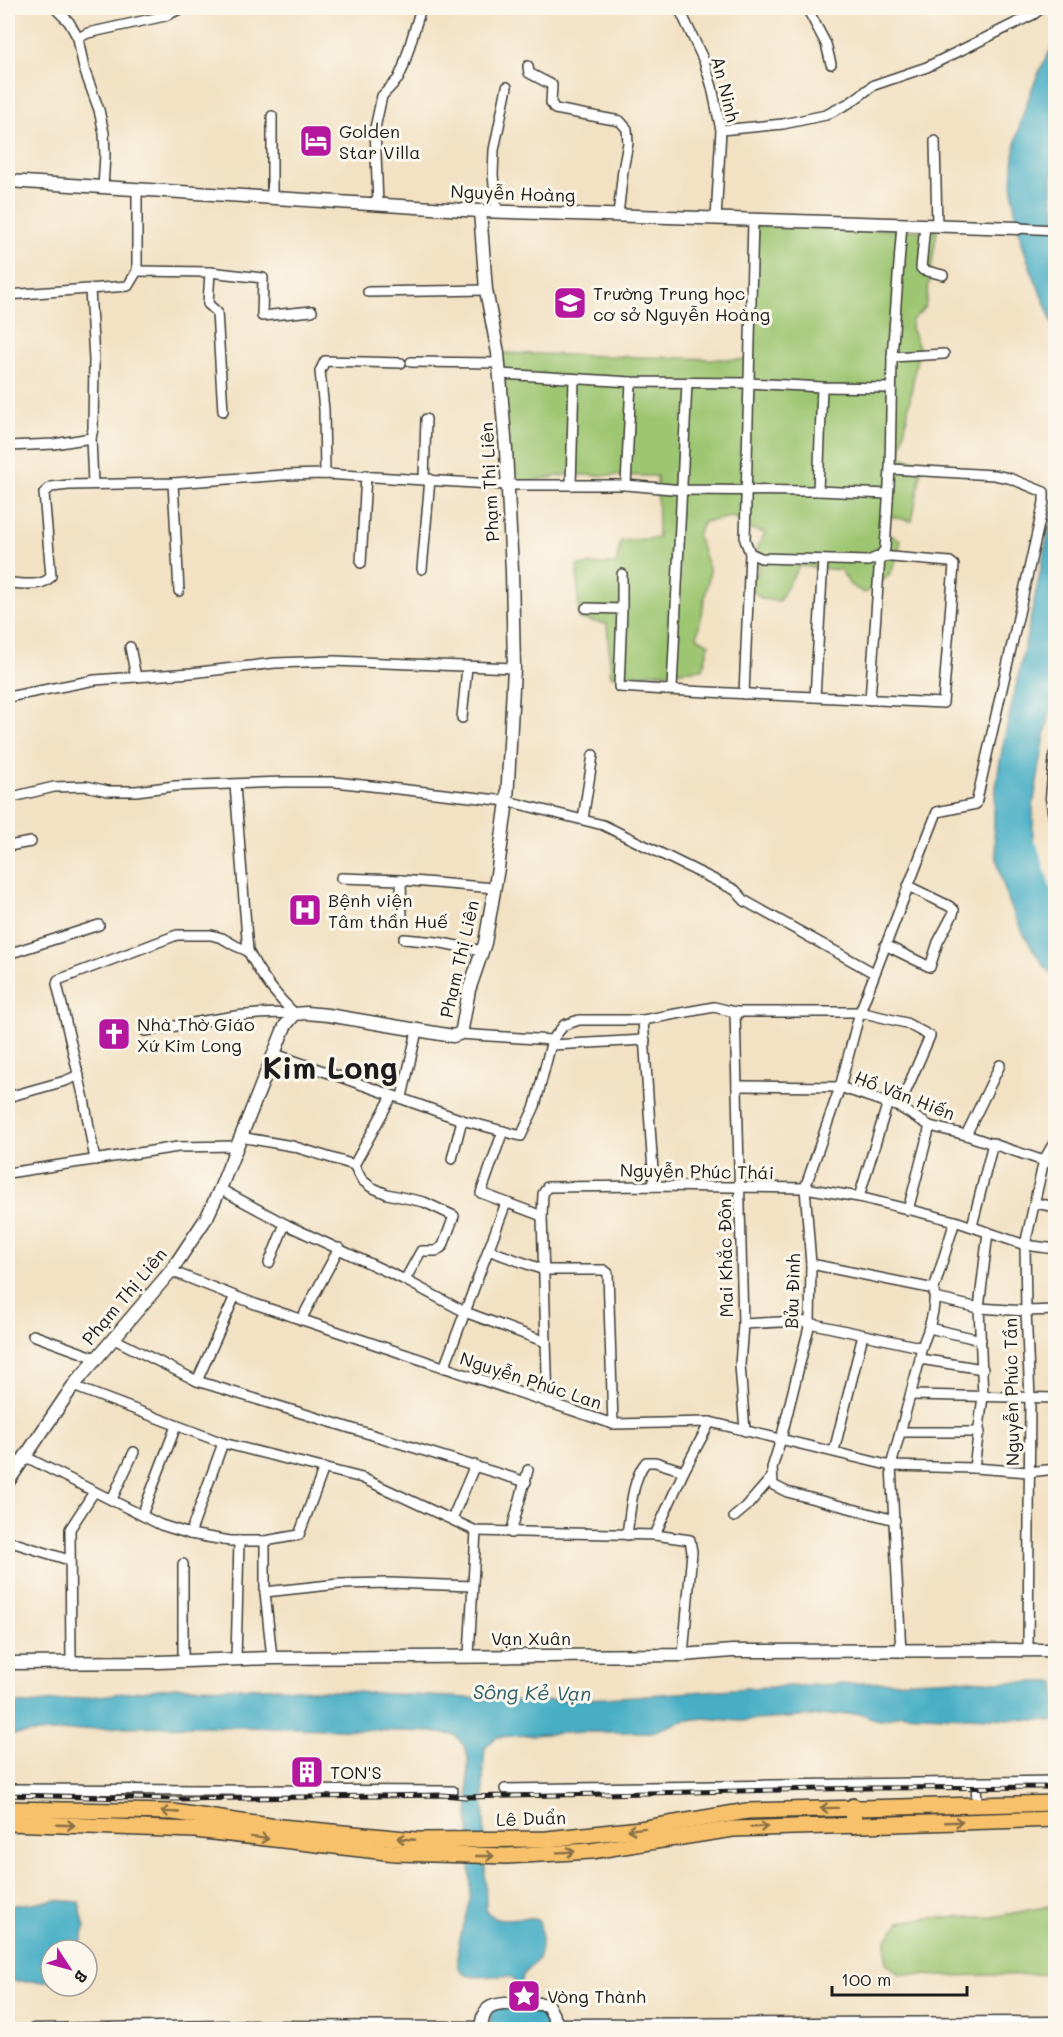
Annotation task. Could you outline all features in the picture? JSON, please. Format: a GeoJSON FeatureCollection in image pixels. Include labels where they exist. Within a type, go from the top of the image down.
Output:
{"type":"FeatureCollection","features":[{"type":"Feature","properties":{"kind":"highway"},"geometry":{"type":"LineString","coordinates":[[853,1808],[853,1825]]}},
{"type":"Feature","properties":{"kind":"main road","name":"Lê Duẩn"},"geometry":{"type":"LineString","coordinates":[[8,1809],[173,1812],[270,1826],[416,1840],[547,1839],[640,1829],[747,1810],[1056,1803]]}},
{"type":"Feature","properties":{"kind":"main road"},"geometry":{"type":"LineString","coordinates":[[195,1830],[196,1814]]}},
{"type":"Feature","properties":{"kind":"main road","name":"Lê Duẩn"},"geometry":{"type":"LineString","coordinates":[[8,1823],[195,1830],[395,1853],[507,1856],[591,1851],[733,1829],[1056,1819]]}},
{"type":"Feature","properties":{"kind":"street"},"geometry":{"type":"LineString","coordinates":[[55,8],[69,22],[78,38],[84,69],[99,110],[104,134],[103,187]]}},
{"type":"Feature","properties":{"kind":"street"},"geometry":{"type":"LineString","coordinates":[[78,38],[88,33],[165,16],[182,8]]}},
{"type":"Feature","properties":{"kind":"street"},"geometry":{"type":"LineString","coordinates":[[378,205],[375,128],[382,96],[398,79],[421,8]]}},
{"type":"Feature","properties":{"kind":"street","name":"An Ninh"},"geometry":{"type":"LineString","coordinates":[[679,8],[704,61],[721,130],[716,219]]}},
{"type":"Feature","properties":{"kind":"street"},"geometry":{"type":"LineString","coordinates":[[807,8],[826,44],[831,64]]}},
{"type":"Feature","properties":{"kind":"street"},"geometry":{"type":"LineString","coordinates":[[721,130],[783,124],[826,115],[851,102],[874,85],[927,67],[1042,8]]}},
{"type":"Feature","properties":{"kind":"street"},"geometry":{"type":"LineString","coordinates":[[528,66],[529,73],[552,86],[551,103],[555,109],[620,121],[627,129],[628,143],[618,215]]}},
{"type":"Feature","properties":{"kind":"street"},"geometry":{"type":"LineString","coordinates":[[497,212],[493,175],[494,150],[507,87]]}},
{"type":"Feature","properties":{"kind":"street"},"geometry":{"type":"LineString","coordinates":[[272,116],[272,198]]}},
{"type":"Feature","properties":{"kind":"street"},"geometry":{"type":"LineString","coordinates":[[935,141],[931,225],[921,268],[943,275]]}},
{"type":"Feature","properties":{"kind":"street","name":"Nguyễn Hoàng"},"geometry":{"type":"LineString","coordinates":[[8,181],[497,212],[1018,228]]}},
{"type":"Feature","properties":{"kind":"street"},"geometry":{"type":"LineString","coordinates":[[8,295],[128,286],[137,272],[137,189]]}},
{"type":"Feature","properties":{"kind":"street","name":"Phạm Thị Liên"},"geometry":{"type":"LineString","coordinates":[[8,1482],[73,1386],[171,1271],[207,1217],[285,1026],[295,1014],[328,1015],[417,1031],[453,1036],[459,1034],[469,990],[485,943],[494,888],[507,801],[514,668],[513,571],[499,368],[486,290],[480,211]]}},
{"type":"Feature","properties":{"kind":"street"},"geometry":{"type":"LineString","coordinates":[[622,574],[619,687],[942,703],[954,565],[946,561],[880,556],[868,561],[761,558],[750,553],[745,545],[753,220]]}},
{"type":"Feature","properties":{"kind":"street"},"geometry":{"type":"LineString","coordinates":[[870,700],[880,556],[885,545],[890,469],[892,357],[902,224]]}},
{"type":"Feature","properties":{"kind":"street"},"geometry":{"type":"LineString","coordinates":[[1018,228],[1056,230]]}},
{"type":"Feature","properties":{"kind":"street"},"geometry":{"type":"LineString","coordinates":[[137,272],[210,272],[263,278],[262,316],[312,311]]}},
{"type":"Feature","properties":{"kind":"street"},"geometry":{"type":"LineString","coordinates":[[210,272],[208,304],[217,312],[223,411]]}},
{"type":"Feature","properties":{"kind":"street"},"geometry":{"type":"LineString","coordinates":[[90,289],[94,360],[91,438],[93,484]]}},
{"type":"Feature","properties":{"kind":"street"},"geometry":{"type":"LineString","coordinates":[[368,292],[486,290]]}},
{"type":"Feature","properties":{"kind":"street"},"geometry":{"type":"LineString","coordinates":[[892,357],[944,354]]}},
{"type":"Feature","properties":{"kind":"street"},"geometry":{"type":"LineString","coordinates":[[325,474],[324,410],[320,371],[325,362],[406,362],[499,368],[574,379],[631,382],[891,388]]}},
{"type":"Feature","properties":{"kind":"street"},"geometry":{"type":"LineString","coordinates":[[571,485],[574,379]]}},
{"type":"Feature","properties":{"kind":"street"},"geometry":{"type":"LineString","coordinates":[[626,485],[631,382]]}},
{"type":"Feature","properties":{"kind":"street"},"geometry":{"type":"LineString","coordinates":[[666,690],[672,688],[674,683],[687,383]]}},
{"type":"Feature","properties":{"kind":"street"},"geometry":{"type":"LineString","coordinates":[[818,491],[822,387]]}},
{"type":"Feature","properties":{"kind":"street"},"geometry":{"type":"LineString","coordinates":[[422,569],[427,479],[426,419]]}},
{"type":"Feature","properties":{"kind":"street"},"geometry":{"type":"LineString","coordinates":[[8,446],[75,442],[91,438]]}},
{"type":"Feature","properties":{"kind":"street","name":"Bửu Đình"},"geometry":{"type":"LineString","coordinates":[[772,1477],[772,1468],[810,1323],[811,1264],[805,1188],[840,1087],[860,1012],[937,812],[976,804],[1040,523],[1044,492],[1009,478],[890,469]]}},
{"type":"Feature","properties":{"kind":"street"},"geometry":{"type":"LineString","coordinates":[[8,583],[43,583],[51,576],[44,493],[51,487],[325,474],[507,485],[626,485],[683,490],[888,494]]}},
{"type":"Feature","properties":{"kind":"street"},"geometry":{"type":"LineString","coordinates":[[361,563],[366,475]]}},
{"type":"Feature","properties":{"kind":"street"},"geometry":{"type":"LineString","coordinates":[[173,483],[179,591]]}},
{"type":"Feature","properties":{"kind":"street"},"geometry":{"type":"LineString","coordinates":[[744,694],[750,553]]}},
{"type":"Feature","properties":{"kind":"street"},"geometry":{"type":"LineString","coordinates":[[815,697],[823,560]]}},
{"type":"Feature","properties":{"kind":"street"},"geometry":{"type":"LineString","coordinates":[[586,608],[622,609]]}},
{"type":"Feature","properties":{"kind":"street"},"geometry":{"type":"LineString","coordinates":[[130,647],[136,677]]}},
{"type":"Feature","properties":{"kind":"street"},"geometry":{"type":"LineString","coordinates":[[8,697],[95,680],[191,673],[275,663],[322,662],[514,668]]}},
{"type":"Feature","properties":{"kind":"street"},"geometry":{"type":"LineString","coordinates":[[462,718],[467,667]]}},
{"type":"Feature","properties":{"kind":"street"},"geometry":{"type":"LineString","coordinates":[[1056,754],[1052,798],[1056,822]]}},
{"type":"Feature","properties":{"kind":"street"},"geometry":{"type":"LineString","coordinates":[[583,819],[593,755]]}},
{"type":"Feature","properties":{"kind":"street"},"geometry":{"type":"LineString","coordinates":[[8,798],[54,787],[86,786],[108,791],[135,791],[175,786],[335,782],[507,801],[603,825],[735,890],[745,901],[874,973]]}},
{"type":"Feature","properties":{"kind":"street"},"geometry":{"type":"LineString","coordinates":[[236,785],[248,951],[259,972],[278,998],[295,1014]]}},
{"type":"Feature","properties":{"kind":"street"},"geometry":{"type":"LineString","coordinates":[[8,846],[31,842]]}},
{"type":"Feature","properties":{"kind":"street"},"geometry":{"type":"LineString","coordinates":[[342,878],[401,880],[494,888]]}},
{"type":"Feature","properties":{"kind":"street"},"geometry":{"type":"LineString","coordinates":[[401,880],[402,920]]}},
{"type":"Feature","properties":{"kind":"street"},"geometry":{"type":"LineString","coordinates":[[885,945],[930,967],[938,942],[953,914],[954,910],[949,906],[908,886]]}},
{"type":"Feature","properties":{"kind":"street"},"geometry":{"type":"LineString","coordinates":[[8,954],[99,925]]}},
{"type":"Feature","properties":{"kind":"street"},"geometry":{"type":"LineString","coordinates":[[95,1160],[58,980],[177,935],[211,935],[248,951]]}},
{"type":"Feature","properties":{"kind":"street"},"geometry":{"type":"LineString","coordinates":[[404,939],[437,942],[482,951]]}},
{"type":"Feature","properties":{"kind":"street"},"geometry":{"type":"LineString","coordinates":[[275,1054],[462,1120],[520,1136],[535,1106],[552,1043],[564,1025],[579,1020],[643,1020],[714,1007],[735,1012],[860,1012],[906,1023],[930,1036],[899,1107]]}},
{"type":"Feature","properties":{"kind":"street","name":"Mai Khắc Đôn"},"geometry":{"type":"LineString","coordinates":[[735,1012],[743,1323],[740,1365],[745,1431]]}},
{"type":"Feature","properties":{"kind":"street"},"geometry":{"type":"LineString","coordinates":[[145,1031],[219,1018],[279,1013],[295,1014]]}},
{"type":"Feature","properties":{"kind":"street"},"geometry":{"type":"LineString","coordinates":[[643,1020],[654,1186]]}},
{"type":"Feature","properties":{"kind":"street"},"geometry":{"type":"LineString","coordinates":[[354,1165],[397,1096],[417,1031]]}},
{"type":"Feature","properties":{"kind":"street"},"geometry":{"type":"LineString","coordinates":[[459,1034],[552,1043],[645,1040]]}},
{"type":"Feature","properties":{"kind":"street"},"geometry":{"type":"LineString","coordinates":[[966,1135],[1000,1065]]}},
{"type":"Feature","properties":{"kind":"street"},"geometry":{"type":"LineString","coordinates":[[8,1097],[65,1081],[78,1075]]}},
{"type":"Feature","properties":{"kind":"street","name":"Hồ Văn Hiến"},"geometry":{"type":"LineString","coordinates":[[737,1086],[840,1087],[888,1102],[930,1126],[993,1143],[1056,1165]]}},
{"type":"Feature","properties":{"kind":"street"},"geometry":{"type":"LineString","coordinates":[[860,1197],[888,1102]]}},
{"type":"Feature","properties":{"kind":"street"},"geometry":{"type":"LineString","coordinates":[[452,1159],[462,1120]]}},
{"type":"Feature","properties":{"kind":"street"},"geometry":{"type":"LineString","coordinates":[[908,1210],[930,1126]]}},
{"type":"Feature","properties":{"kind":"street"},"geometry":{"type":"LineString","coordinates":[[504,1131],[481,1193],[542,1216]]}},
{"type":"Feature","properties":{"kind":"street","name":"Nguyễn Phúc Tần"},"geometry":{"type":"LineString","coordinates":[[1028,1650],[1030,1398],[1025,1245],[1044,1160],[1056,1139]]}},
{"type":"Feature","properties":{"kind":"street"},"geometry":{"type":"LineString","coordinates":[[8,1173],[178,1147],[238,1142],[292,1146],[354,1165],[362,1180],[371,1186],[387,1194],[424,1202],[454,1216],[443,1246],[435,1251],[421,1251],[405,1280]]}},
{"type":"Feature","properties":{"kind":"street"},"geometry":{"type":"LineString","coordinates":[[972,1226],[993,1143]]}},
{"type":"Feature","properties":{"kind":"street","name":"Nguyễn Phúc Thái"},"geometry":{"type":"LineString","coordinates":[[548,1403],[542,1216],[543,1194],[547,1187],[805,1188],[860,1197],[955,1221],[1025,1245],[1056,1249]]}},
{"type":"Feature","properties":{"kind":"street"},"geometry":{"type":"LineString","coordinates":[[220,1189],[285,1224],[405,1280],[465,1312],[546,1341]]}},
{"type":"Feature","properties":{"kind":"street"},"geometry":{"type":"LineString","coordinates":[[444,1368],[506,1203]]}},
{"type":"Feature","properties":{"kind":"street"},"geometry":{"type":"LineString","coordinates":[[1035,1203],[1056,1207]]}},
{"type":"Feature","properties":{"kind":"street"},"geometry":{"type":"LineString","coordinates":[[901,1652],[891,1466],[920,1359],[920,1347],[929,1328],[934,1293],[955,1221]]}},
{"type":"Feature","properties":{"kind":"street"},"geometry":{"type":"LineString","coordinates":[[270,1263],[285,1224]]}},
{"type":"Feature","properties":{"kind":"street"},"geometry":{"type":"LineString","coordinates":[[974,1468],[983,1396],[979,1308],[988,1232]]}},
{"type":"Feature","properties":{"kind":"street"},"geometry":{"type":"LineString","coordinates":[[301,1320],[339,1248]]}},
{"type":"Feature","properties":{"kind":"street"},"geometry":{"type":"LineString","coordinates":[[488,1250],[544,1270],[604,1270],[608,1273],[613,1424]]}},
{"type":"Feature","properties":{"kind":"street"},"geometry":{"type":"LineString","coordinates":[[811,1264],[934,1293],[979,1308],[1056,1310]]}},
{"type":"Feature","properties":{"kind":"street","name":"Nguyễn Phúc Lan"},"geometry":{"type":"LineString","coordinates":[[171,1271],[301,1320],[613,1424],[710,1422],[891,1466],[1028,1472],[1056,1469]]}},
{"type":"Feature","properties":{"kind":"street"},"geometry":{"type":"LineString","coordinates":[[198,1381],[236,1296]]}},
{"type":"Feature","properties":{"kind":"street"},"geometry":{"type":"LineString","coordinates":[[743,1323],[800,1321],[920,1347]]}},
{"type":"Feature","properties":{"kind":"street"},"geometry":{"type":"LineString","coordinates":[[929,1328],[981,1340]]}},
{"type":"Feature","properties":{"kind":"street"},"geometry":{"type":"LineString","coordinates":[[33,1335],[96,1358]]}},
{"type":"Feature","properties":{"kind":"street"},"geometry":{"type":"LineString","coordinates":[[834,1451],[863,1335]]}},
{"type":"Feature","properties":{"kind":"street"},"geometry":{"type":"LineString","coordinates":[[114,1339],[198,1381],[526,1482]]}},
{"type":"Feature","properties":{"kind":"street"},"geometry":{"type":"LineString","coordinates":[[920,1359],[983,1369]]}},
{"type":"Feature","properties":{"kind":"street"},"geometry":{"type":"LineString","coordinates":[[73,1386],[223,1443],[362,1478],[476,1531],[655,1535],[690,1540],[692,1552],[683,1655]]}},
{"type":"Feature","properties":{"kind":"street"},"geometry":{"type":"LineString","coordinates":[[911,1395],[1056,1398]]}},
{"type":"Feature","properties":{"kind":"street"},"geometry":{"type":"LineString","coordinates":[[655,1535],[684,1471],[710,1422]]}},
{"type":"Feature","properties":{"kind":"street"},"geometry":{"type":"LineString","coordinates":[[142,1515],[176,1426]]}},
{"type":"Feature","properties":{"kind":"street"},"geometry":{"type":"LineString","coordinates":[[901,1432],[980,1432]]}},
{"type":"Feature","properties":{"kind":"street"},"geometry":{"type":"LineString","coordinates":[[190,1534],[223,1443]]}},
{"type":"Feature","properties":{"kind":"street"},"geometry":{"type":"LineString","coordinates":[[112,1499],[134,1452]]}},
{"type":"Feature","properties":{"kind":"street"},"geometry":{"type":"LineString","coordinates":[[24,1456],[161,1524],[190,1534],[230,1541],[265,1541],[299,1535],[324,1468]]}},
{"type":"Feature","properties":{"kind":"street"},"geometry":{"type":"LineString","coordinates":[[627,1535],[630,1510],[639,1473],[646,1462],[655,1462],[684,1471]]}},
{"type":"Feature","properties":{"kind":"street"},"geometry":{"type":"LineString","coordinates":[[452,1519],[475,1465]]}},
{"type":"Feature","properties":{"kind":"street"},"geometry":{"type":"LineString","coordinates":[[511,1533],[528,1470]]}},
{"type":"Feature","properties":{"kind":"street"},"geometry":{"type":"LineString","coordinates":[[772,1477],[773,1485],[787,1492],[895,1520]]}},
{"type":"Feature","properties":{"kind":"street"},"geometry":{"type":"LineString","coordinates":[[734,1517],[746,1507],[772,1477]]}},
{"type":"Feature","properties":{"kind":"street"},"geometry":{"type":"LineString","coordinates":[[71,1662],[70,1529],[94,1492]]}},
{"type":"Feature","properties":{"kind":"street"},"geometry":{"type":"LineString","coordinates":[[469,1655],[476,1531]]}},
{"type":"Feature","properties":{"kind":"street"},"geometry":{"type":"LineString","coordinates":[[8,1541],[69,1560]]}},
{"type":"Feature","properties":{"kind":"street"},"geometry":{"type":"LineString","coordinates":[[236,1659],[239,1541]]}},
{"type":"Feature","properties":{"kind":"street"},"geometry":{"type":"LineString","coordinates":[[265,1541],[265,1592],[272,1658]]}},
{"type":"Feature","properties":{"kind":"street"},"geometry":{"type":"LineString","coordinates":[[183,1564],[183,1662]]}},
{"type":"Feature","properties":{"kind":"street"},"geometry":{"type":"LineString","coordinates":[[265,1592],[339,1584],[472,1586]]}},
{"type":"Feature","properties":{"kind":"street","name":"Vạn Xuân"},"geometry":{"type":"LineString","coordinates":[[8,1663],[183,1662],[272,1658],[469,1655],[683,1655],[732,1652],[1056,1650]]}},
{"type":"Feature","properties":{"kind":"street"},"geometry":{"type":"LineString","coordinates":[[505,1789],[1056,1780]]}},
{"type":"Feature","properties":{"kind":"street"},"geometry":{"type":"LineString","coordinates":[[976,1781],[977,1804]]}},
{"type":"Feature","properties":{"kind":"street"},"geometry":{"type":"LineString","coordinates":[[8,1789],[453,1791]]}},
{"type":"Feature","properties":{"kind":"street"},"geometry":{"type":"LineString","coordinates":[[34,2030],[481,2029],[483,2016],[496,2004],[543,2004],[548,2006],[558,2027],[672,2028],[1056,2023]]}},
{"type":"Feature","properties":{"kind":"green space"},"geometry":{"type":"Polygon","coordinates":[[[755,226],[937,231],[925,308],[912,320],[911,328],[919,347],[900,457],[923,462],[912,521],[887,516],[883,532],[901,540],[891,572],[874,588],[864,593],[850,585],[841,570],[799,566],[779,601],[762,599],[747,586],[759,570],[758,546],[765,533],[750,529],[732,517],[704,522],[697,535],[710,571],[697,637],[709,644],[703,669],[611,676],[607,624],[579,619],[577,565],[616,564],[621,541],[658,538],[657,476],[566,475],[507,485],[498,353],[751,360],[755,226]]]}},
{"type":"Feature","properties":{"kind":"green space"},"geometry":{"type":"Polygon","coordinates":[[[1055,1905],[1055,1974],[944,1976],[900,1974],[886,1963],[886,1940],[900,1922],[928,1918],[993,1917],[1055,1905]]]}},
{"type":"Feature","properties":{"kind":"water"},"geometry":{"type":"Polygon","coordinates":[[[1055,43],[1056,155],[1052,184],[1056,212],[1055,333],[1024,249],[1014,206],[1012,185],[1016,142],[1021,120],[1037,76],[1055,43]]]}},
{"type":"Feature","properties":{"kind":"water"},"geometry":{"type":"Polygon","coordinates":[[[1055,498],[1055,689],[1033,807],[1033,855],[1040,888],[1055,920],[1055,979],[1043,965],[1015,916],[1002,881],[994,824],[997,782],[1004,738],[1055,498]]]}},
{"type":"Feature","properties":{"kind":"water"},"geometry":{"type":"Polygon","coordinates":[[[956,1679],[1056,1682],[1055,1721],[900,1714],[880,1720],[860,1713],[740,1721],[704,1718],[683,1721],[652,1732],[582,1732],[496,1737],[485,1748],[483,1771],[486,1910],[497,1918],[526,1918],[539,1921],[541,1935],[539,1956],[524,1974],[521,1988],[516,1989],[515,1981],[510,1977],[469,1976],[459,1967],[459,1941],[469,1908],[471,1882],[468,1757],[465,1747],[455,1735],[430,1732],[192,1726],[121,1727],[8,1735],[8,1703],[29,1704],[176,1687],[276,1688],[527,1701],[956,1679]]]}},
{"type":"Feature","properties":{"kind":"water"},"geometry":{"type":"Polygon","coordinates":[[[55,1900],[79,1902],[85,1928],[82,1938],[39,1938],[39,1981],[8,1981],[8,1906],[55,1900]]]}},
{"type":"Feature","properties":{"kind":"water"},"geometry":{"type":"Polygon","coordinates":[[[497,2008],[536,2008],[542,2011],[547,2029],[489,2030],[491,2012],[497,2008]]]}},
{"type":"Feature","properties":{"kind":"waterway"},"geometry":{"type":"LineString","coordinates":[[1030,848],[1043,890],[1056,913]]}},
{"type":"Feature","properties":{"kind":"railway"},"geometry":{"type":"LineString","coordinates":[[8,1795],[173,1799],[443,1795],[466,1797],[867,1788],[1056,1787]]}},
{"type":"Feature","properties":{"kind":"place","name":"Golden Star Villa"},"geometry":{"type":"Point","coordinates":[316,141]}},
{"type":"Feature","properties":{"kind":"place","name":"Trường Trung học cơ sở Nguyễn Hoàng"},"geometry":{"type":"Point","coordinates":[570,303]}},
{"type":"Feature","properties":{"kind":"place","name":"Bệnh viện Tâm thần Huế"},"geometry":{"type":"Point","coordinates":[305,910]}},
{"type":"Feature","properties":{"kind":"place","name":"Nhà Thờ Giáo Xứ Kim Long"},"geometry":{"type":"Point","coordinates":[114,1034]}},
{"type":"Feature","properties":{"kind":"place","name":"TON'S"},"geometry":{"type":"Point","coordinates":[307,1772]}},
{"type":"Feature","properties":{"kind":"place","name":"Vòng Thành"},"geometry":{"type":"Point","coordinates":[524,1996]}},
{"type":"Feature","properties":{"kind":"district","name":"Kim Long"},"geometry":{"type":"Point","coordinates":[330,1067]}},
{"type":"Feature","properties":{"kind":"water label","name":"Sông Kẻ Vạn"},"geometry":{"type":"Point","coordinates":[532,1692]}}]}
